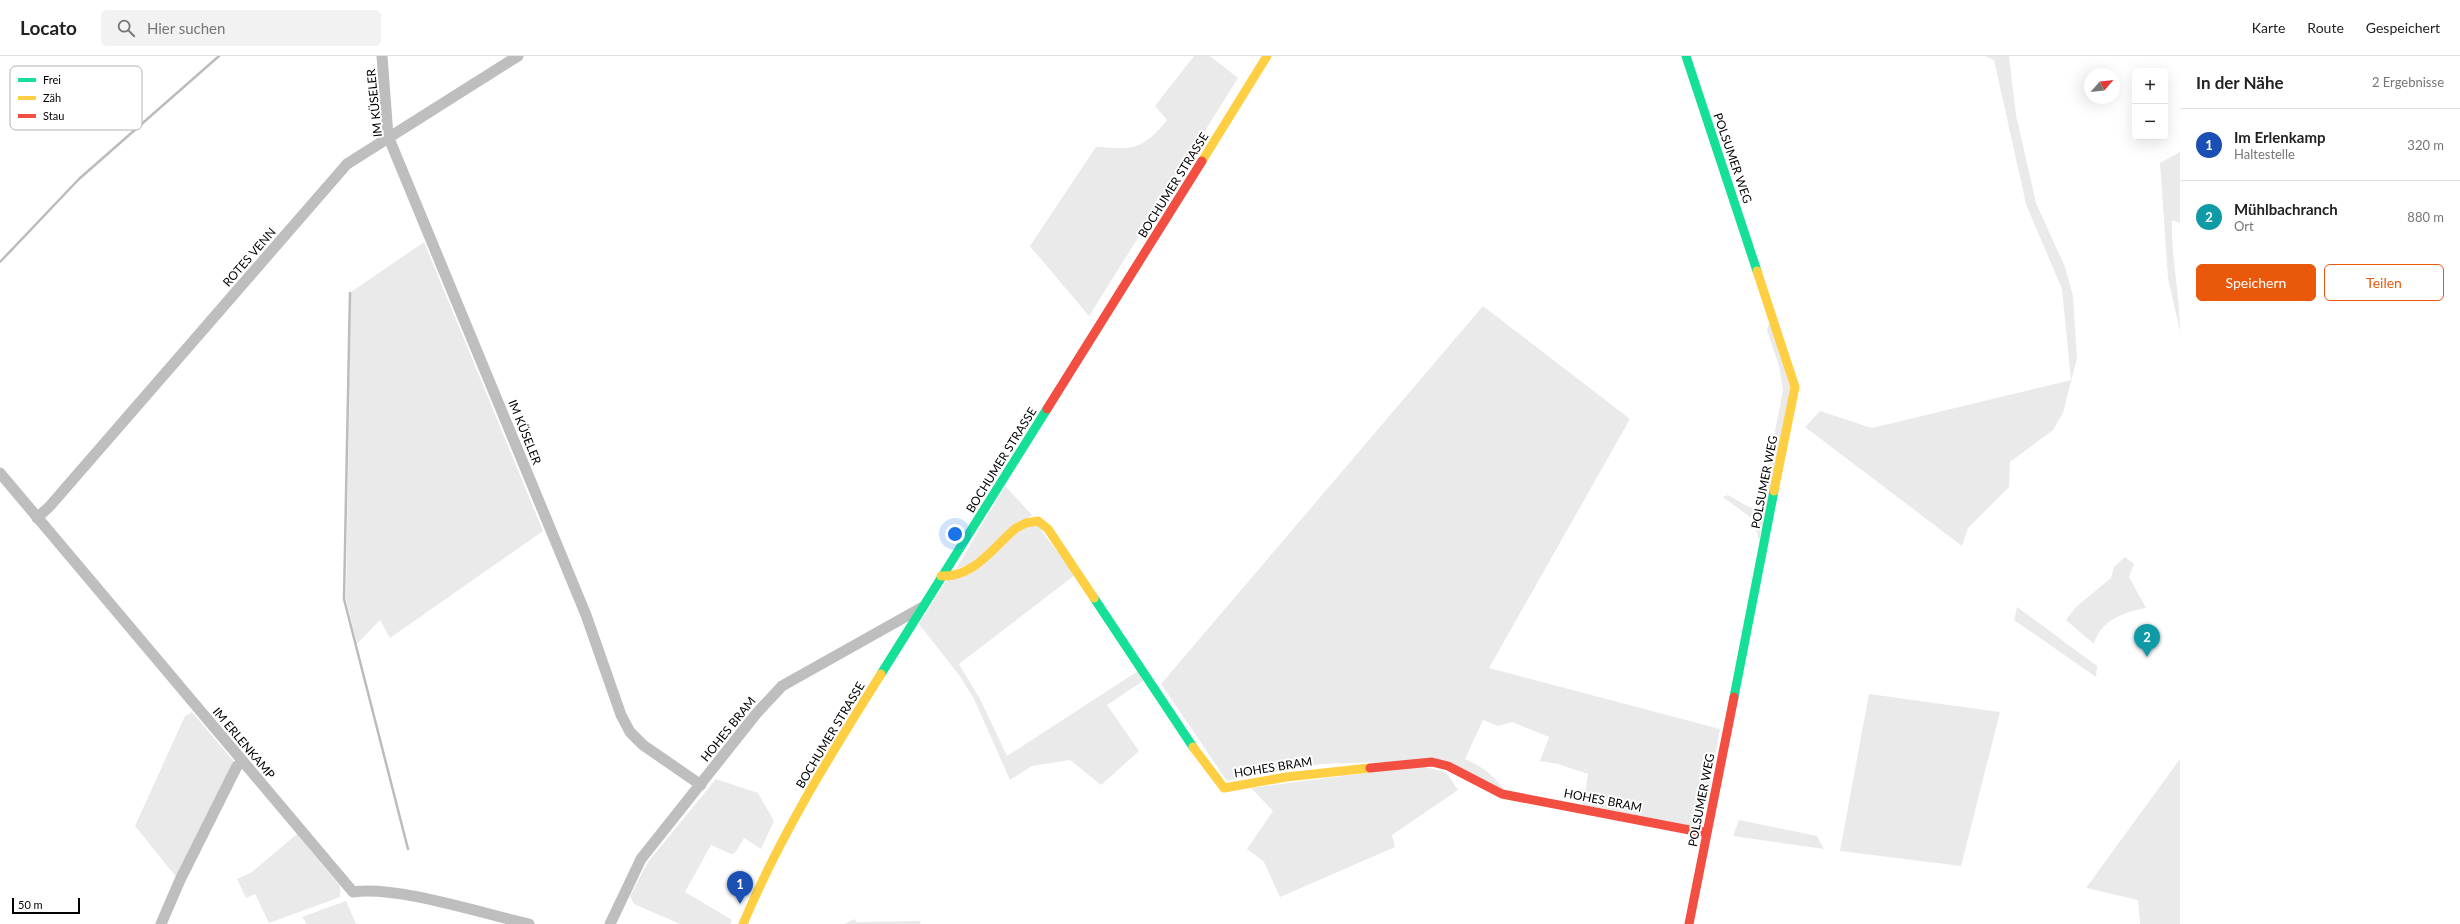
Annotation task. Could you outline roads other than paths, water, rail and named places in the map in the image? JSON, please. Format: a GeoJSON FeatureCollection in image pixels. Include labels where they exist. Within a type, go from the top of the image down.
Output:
{"type":"FeatureCollection","features":[{"type":"Feature","properties":{"kind":"street","name":"IM KÜSELER"},"geometry":{"type":"LineString","coordinates":[[382,56],[388,136],[586,615],[620,715],[630,732],[643,745],[701,785]]}},
{"type":"Feature","properties":{"kind":"street","name":"ROTES VENN"},"geometry":{"type":"LineString","coordinates":[[38,518],[49,508],[347,164],[388,136],[518,56]]}},
{"type":"Feature","properties":{"kind":"street","name":"BOCHUMER STRASSE"},"geometry":{"type":"LineString","coordinates":[[743,924],[760,884],[812,785],[1268,56]]}},
{"type":"Feature","properties":{"kind":"street","name":"POLSUMER WEG"},"geometry":{"type":"LineString","coordinates":[[1686,56],[1795,387],[1689,924]]}},
{"type":"Feature","properties":{"kind":"street","name":"IM ERLENKAMP"},"geometry":{"type":"LineString","coordinates":[[0,473],[353,892],[366,890],[415,897],[529,924]]}},
{"type":"Feature","properties":{"kind":"street","name":"HOHES BRAM"},"geometry":{"type":"LineString","coordinates":[[942,576],[947,578],[960,574],[973,567],[1025,523],[1038,521],[1048,529],[1195,750],[1224,788],[1286,777],[1432,762],[1448,766],[1466,777],[1502,794],[1700,832],[1707,831]]}},
{"type":"Feature","properties":{"kind":"street","name":"HOHES BRAM"},"geometry":{"type":"LineString","coordinates":[[610,924],[641,859],[756,714],[782,686],[922,608]]}},
{"type":"Feature","properties":{"kind":"street"},"geometry":{"type":"LineString","coordinates":[[161,924],[237,766],[243,762]]}},
{"type":"Feature","properties":{"kind":"waterway"},"geometry":{"type":"LineString","coordinates":[[142,124],[219,56]]}},
{"type":"Feature","properties":{"kind":"waterway"},"geometry":{"type":"LineString","coordinates":[[0,262],[79,179],[135,130]]}},
{"type":"Feature","properties":{"kind":"waterway"},"geometry":{"type":"LineString","coordinates":[[350,293],[344,599],[408,849]]}},
{"type":"Feature","properties":{"kind":"place","name":"Mühlbachranch"},"geometry":{"type":"Point","coordinates":[2147,657]}},
{"type":"Feature","properties":{"kind":"place","name":"Im Erlenkamp"},"geometry":{"type":"Point","coordinates":[740,904]}}]}
